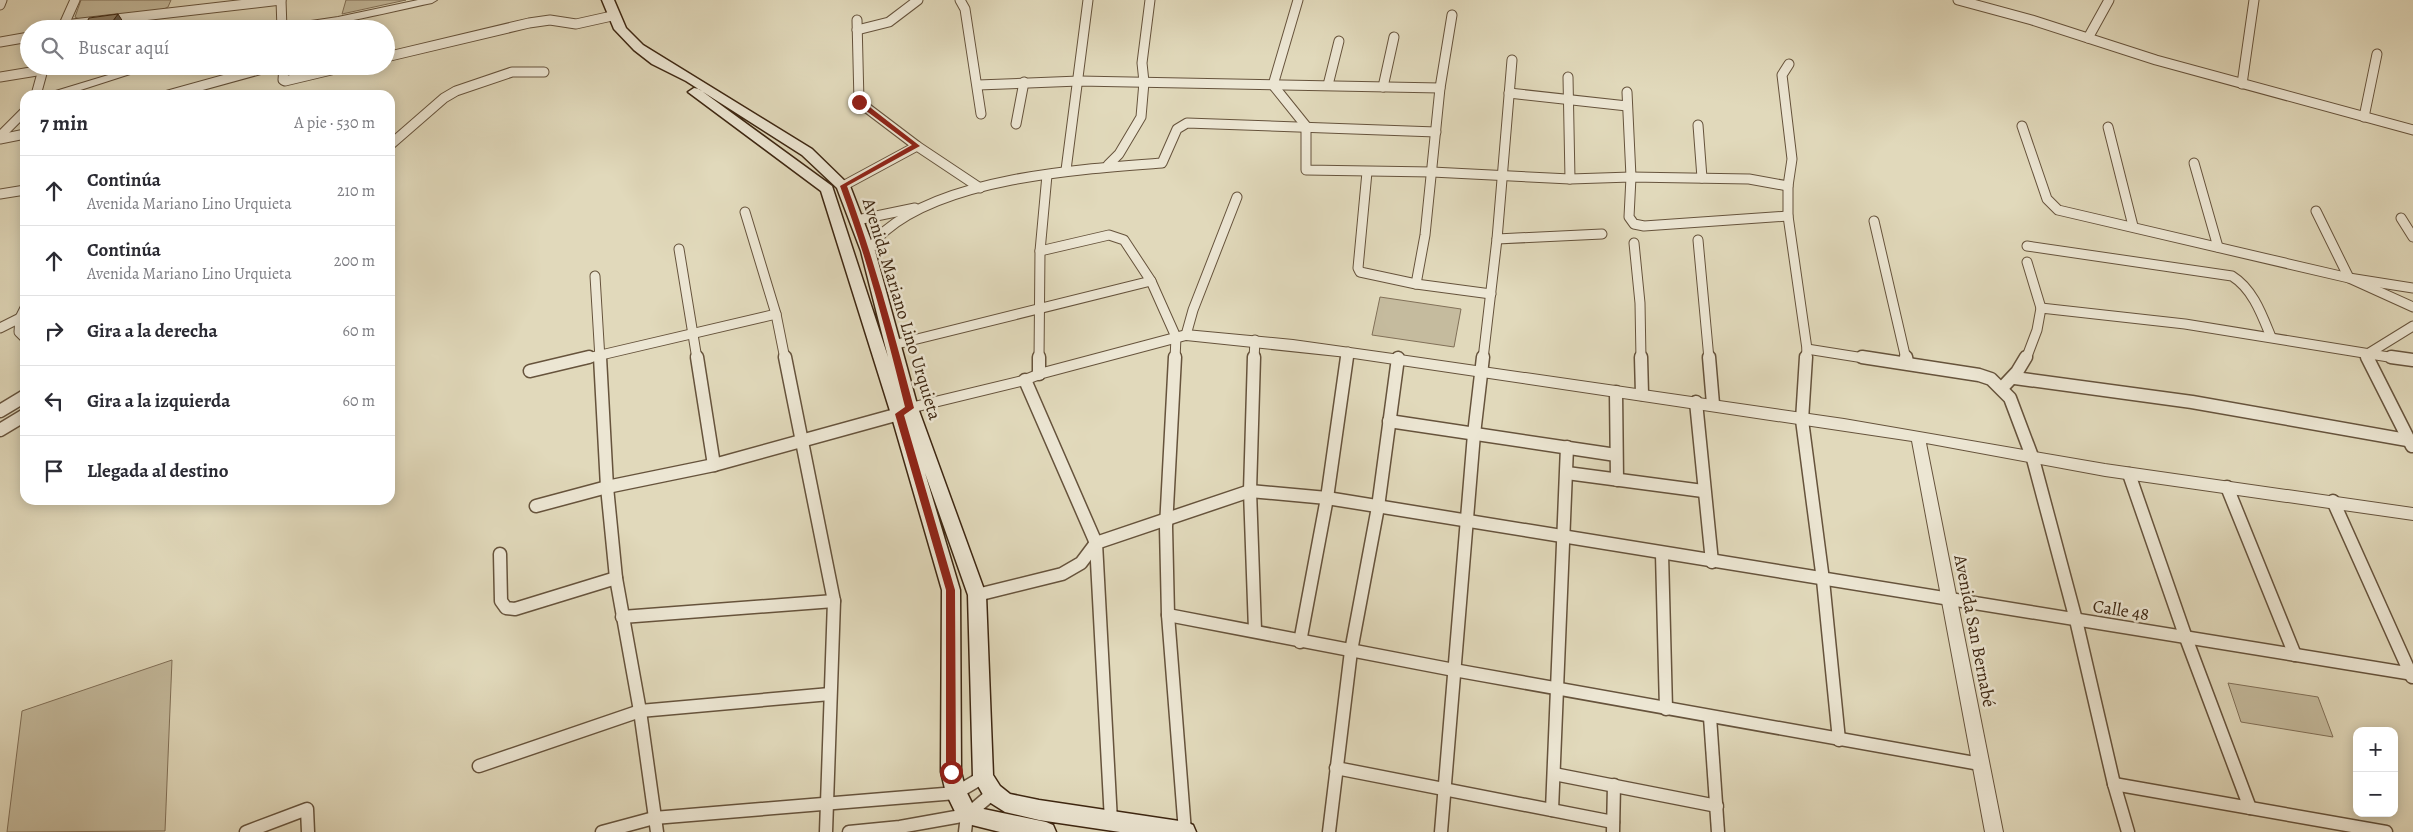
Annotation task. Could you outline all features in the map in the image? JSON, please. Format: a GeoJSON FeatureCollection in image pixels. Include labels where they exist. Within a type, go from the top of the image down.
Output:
{"type":"FeatureCollection","features":[{"type":"Feature","properties":{"kind":"main road"},"geometry":{"type":"LineString","coordinates":[[608,0],[612,16],[624,36],[647,54]]}},
{"type":"Feature","properties":{"kind":"main road","name":"Avenida Mariano Lino Urquieta"},"geometry":{"type":"LineString","coordinates":[[647,54],[690,78],[808,152],[844,186],[868,251],[893,345],[904,411],[951,590],[951,772],[956,793],[967,815]]}},
{"type":"Feature","properties":{"kind":"main road","name":"Avenida Mariano Lino Urquieta"},"geometry":{"type":"LineString","coordinates":[[647,54],[690,89],[827,189],[904,411],[977,595],[983,777],[993,794]]}},
{"type":"Feature","properties":{"kind":"main road"},"geometry":{"type":"LineString","coordinates":[[993,794],[1005,802],[1039,810],[1185,832]]}},
{"type":"Feature","properties":{"kind":"main road"},"geometry":{"type":"LineString","coordinates":[[967,815],[1046,832]]}},
{"type":"Feature","properties":{"kind":"street"},"geometry":{"type":"LineString","coordinates":[[0,4],[2,0]]}},
{"type":"Feature","properties":{"kind":"street"},"geometry":{"type":"LineString","coordinates":[[66,20],[75,0]]}},
{"type":"Feature","properties":{"kind":"street"},"geometry":{"type":"LineString","coordinates":[[177,12],[180,0]]}},
{"type":"Feature","properties":{"kind":"street"},"geometry":{"type":"LineString","coordinates":[[116,20],[281,0],[280,20]]}},
{"type":"Feature","properties":{"kind":"street"},"geometry":{"type":"LineString","coordinates":[[338,20],[432,0]]}},
{"type":"Feature","properties":{"kind":"street"},"geometry":{"type":"LineString","coordinates":[[918,0],[889,22],[857,25],[859,102],[917,146],[980,188]]}},
{"type":"Feature","properties":{"kind":"street"},"geometry":{"type":"LineString","coordinates":[[960,0],[964,9],[978,84],[981,114]]}},
{"type":"Feature","properties":{"kind":"street"},"geometry":{"type":"LineString","coordinates":[[1066,170],[1088,0]]}},
{"type":"Feature","properties":{"kind":"street"},"geometry":{"type":"LineString","coordinates":[[1108,165],[1118,154],[1141,117],[1144,82],[1142,63],[1150,0]]}},
{"type":"Feature","properties":{"kind":"street"},"geometry":{"type":"LineString","coordinates":[[1273,85],[1298,0]]}},
{"type":"Feature","properties":{"kind":"street"},"geometry":{"type":"LineString","coordinates":[[1958,0],[1982,3],[2156,60],[2413,130]]}},
{"type":"Feature","properties":{"kind":"street"},"geometry":{"type":"LineString","coordinates":[[2088,38],[2109,0]]}},
{"type":"Feature","properties":{"kind":"street"},"geometry":{"type":"LineString","coordinates":[[2242,84],[2254,0]]}},
{"type":"Feature","properties":{"kind":"street"},"geometry":{"type":"LineString","coordinates":[[1416,284],[1425,235],[1440,88],[1452,15]]}},
{"type":"Feature","properties":{"kind":"street"},"geometry":{"type":"LineString","coordinates":[[395,54],[529,23],[550,20],[576,24],[612,16]]}},
{"type":"Feature","properties":{"kind":"street"},"geometry":{"type":"LineString","coordinates":[[1383,87],[1394,36]]}},
{"type":"Feature","properties":{"kind":"street"},"geometry":{"type":"LineString","coordinates":[[0,42],[20,39]]}},
{"type":"Feature","properties":{"kind":"street"},"geometry":{"type":"LineString","coordinates":[[1328,86],[1340,42]]}},
{"type":"Feature","properties":{"kind":"street"},"geometry":{"type":"LineString","coordinates":[[2364,117],[2378,54]]}},
{"type":"Feature","properties":{"kind":"street"},"geometry":{"type":"LineString","coordinates":[[1441,832],[1474,434],[1497,239],[1512,60]]}},
{"type":"Feature","properties":{"kind":"street"},"geometry":{"type":"LineString","coordinates":[[1789,64],[1782,74],[1782,88],[1792,159],[1788,186],[1788,216],[1807,349],[1802,420],[1823,580],[1838,740]]}},
{"type":"Feature","properties":{"kind":"street"},"geometry":{"type":"LineString","coordinates":[[395,141],[444,98],[456,91],[512,72],[544,72]]}},
{"type":"Feature","properties":{"kind":"street"},"geometry":{"type":"LineString","coordinates":[[0,77],[20,73]]}},
{"type":"Feature","properties":{"kind":"street"},"geometry":{"type":"LineString","coordinates":[[37,90],[42,75]]}},
{"type":"Feature","properties":{"kind":"street"},"geometry":{"type":"LineString","coordinates":[[70,90],[120,75]]}},
{"type":"Feature","properties":{"kind":"street"},"geometry":{"type":"LineString","coordinates":[[186,90],[240,75]]}},
{"type":"Feature","properties":{"kind":"street"},"geometry":{"type":"LineString","coordinates":[[283,75],[283,80],[286,81],[311,75]]}},
{"type":"Feature","properties":{"kind":"street"},"geometry":{"type":"LineString","coordinates":[[1568,77],[1570,179]]}},
{"type":"Feature","properties":{"kind":"street"},"geometry":{"type":"LineString","coordinates":[[978,84],[1079,81],[1440,88]]}},
{"type":"Feature","properties":{"kind":"street"},"geometry":{"type":"LineString","coordinates":[[1016,124],[1024,82]]}},
{"type":"Feature","properties":{"kind":"street"},"geometry":{"type":"LineString","coordinates":[[1273,85],[1306,126],[1306,170],[1432,172],[1570,179],[1631,177],[1749,179],[1788,186]]}},
{"type":"Feature","properties":{"kind":"street"},"geometry":{"type":"LineString","coordinates":[[1627,92],[1631,177],[1630,221],[1638,225],[1788,216]]}},
{"type":"Feature","properties":{"kind":"street"},"geometry":{"type":"LineString","coordinates":[[1509,93],[1627,106]]}},
{"type":"Feature","properties":{"kind":"street"},"geometry":{"type":"LineString","coordinates":[[0,137],[20,116]]}},
{"type":"Feature","properties":{"kind":"street"},"geometry":{"type":"LineString","coordinates":[[856,220],[922,207],[980,188],[1066,170],[1108,165],[1162,163],[1177,129],[1187,122],[1436,132]]}},
{"type":"Feature","properties":{"kind":"street"},"geometry":{"type":"LineString","coordinates":[[1698,125],[1702,178]]}},
{"type":"Feature","properties":{"kind":"street"},"geometry":{"type":"LineString","coordinates":[[2022,126],[2051,204],[2062,212],[2133,226],[2350,278],[2413,288]]}},
{"type":"Feature","properties":{"kind":"street"},"geometry":{"type":"LineString","coordinates":[[2108,128],[2133,226]]}},
{"type":"Feature","properties":{"kind":"street"},"geometry":{"type":"LineString","coordinates":[[0,137],[20,135]]}},
{"type":"Feature","properties":{"kind":"street"},"geometry":{"type":"LineString","coordinates":[[844,186],[917,146]]}},
{"type":"Feature","properties":{"kind":"street"},"geometry":{"type":"LineString","coordinates":[[2194,163],[2218,247]]}},
{"type":"Feature","properties":{"kind":"street"},"geometry":{"type":"LineString","coordinates":[[1367,172],[1358,268],[1360,272],[1368,276],[1490,294]]}},
{"type":"Feature","properties":{"kind":"street"},"geometry":{"type":"LineString","coordinates":[[1038,374],[1040,250],[1047,175]]}},
{"type":"Feature","properties":{"kind":"street"},"geometry":{"type":"LineString","coordinates":[[0,194],[20,191]]}},
{"type":"Feature","properties":{"kind":"street"},"geometry":{"type":"LineString","coordinates":[[1185,832],[1168,615],[1167,518],[1181,336],[1237,197]]}},
{"type":"Feature","properties":{"kind":"street"},"geometry":{"type":"LineString","coordinates":[[868,251],[885,231],[922,207]]}},
{"type":"Feature","properties":{"kind":"street"},"geometry":{"type":"LineString","coordinates":[[2316,211],[2350,278],[2413,307]]}},
{"type":"Feature","properties":{"kind":"street"},"geometry":{"type":"LineString","coordinates":[[746,212],[776,314],[834,601],[826,832]]}},
{"type":"Feature","properties":{"kind":"street"},"geometry":{"type":"LineString","coordinates":[[2401,218],[2413,237]]}},
{"type":"Feature","properties":{"kind":"street"},"geometry":{"type":"LineString","coordinates":[[1874,221],[1907,362]]}},
{"type":"Feature","properties":{"kind":"street"},"geometry":{"type":"LineString","coordinates":[[1497,239],[1602,234]]}},
{"type":"Feature","properties":{"kind":"street"},"geometry":{"type":"LineString","coordinates":[[1040,250],[1114,235],[1128,244],[1181,336]]}},
{"type":"Feature","properties":{"kind":"street"},"geometry":{"type":"LineString","coordinates":[[1698,240],[1713,404]]}},
{"type":"Feature","properties":{"kind":"street"},"geometry":{"type":"LineString","coordinates":[[1634,243],[1640,303],[1642,394]]}},
{"type":"Feature","properties":{"kind":"street"},"geometry":{"type":"LineString","coordinates":[[2027,246],[2232,276],[2243,282],[2271,338]]}},
{"type":"Feature","properties":{"kind":"street"},"geometry":{"type":"LineString","coordinates":[[679,249],[714,464]]}},
{"type":"Feature","properties":{"kind":"street"},"geometry":{"type":"LineString","coordinates":[[2002,388],[2014,378],[2033,342],[2039,326],[2041,308],[2027,262]]}},
{"type":"Feature","properties":{"kind":"street"},"geometry":{"type":"LineString","coordinates":[[595,276],[607,487],[616,578],[640,711],[656,825]]}},
{"type":"Feature","properties":{"kind":"street"},"geometry":{"type":"LineString","coordinates":[[893,345],[1151,281]]}},
{"type":"Feature","properties":{"kind":"street"},"geometry":{"type":"LineString","coordinates":[[2041,308],[2078,310],[2271,338],[2366,355],[2413,360]]}},
{"type":"Feature","properties":{"kind":"street"},"geometry":{"type":"LineString","coordinates":[[0,328],[20,314]]}},
{"type":"Feature","properties":{"kind":"street"},"geometry":{"type":"LineString","coordinates":[[530,371],[776,314]]}},
{"type":"Feature","properties":{"kind":"street"},"geometry":{"type":"LineString","coordinates":[[2366,355],[2413,326]]}},
{"type":"Feature","properties":{"kind":"street"},"geometry":{"type":"LineString","coordinates":[[536,506],[607,487],[714,464],[803,441],[904,411],[1025,380],[1038,374],[1181,336],[1255,340],[1398,358],[1616,392],[1713,404],[1802,420],[1918,437],[2033,459],[2128,474],[2333,501],[2413,514]]}},
{"type":"Feature","properties":{"kind":"street"},"geometry":{"type":"LineString","coordinates":[[1255,340],[1250,491],[1255,630]]}},
{"type":"Feature","properties":{"kind":"street"},"geometry":{"type":"LineString","coordinates":[[1807,349],[1907,362],[1979,375],[1992,379],[2010,398],[2033,459],[2076,620],[2114,784],[2128,832]]}},
{"type":"Feature","properties":{"kind":"street"},"geometry":{"type":"LineString","coordinates":[[1300,642],[1327,498],[1348,352]]}},
{"type":"Feature","properties":{"kind":"street"},"geometry":{"type":"LineString","coordinates":[[2366,355],[2412,443]]}},
{"type":"Feature","properties":{"kind":"street"},"geometry":{"type":"LineString","coordinates":[[1329,832],[1351,651],[1378,507],[1398,358]]}},
{"type":"Feature","properties":{"kind":"street"},"geometry":{"type":"LineString","coordinates":[[2014,378],[2192,402],[2412,443]]}},
{"type":"Feature","properties":{"kind":"street"},"geometry":{"type":"LineString","coordinates":[[1025,380],[1096,543],[1111,821]]}},
{"type":"Feature","properties":{"kind":"street"},"geometry":{"type":"LineString","coordinates":[[1616,392],[1617,480]]}},
{"type":"Feature","properties":{"kind":"street"},"geometry":{"type":"LineString","coordinates":[[0,411],[20,399]]}},
{"type":"Feature","properties":{"kind":"street"},"geometry":{"type":"LineString","coordinates":[[1696,402],[1703,490],[1712,562]]}},
{"type":"Feature","properties":{"kind":"street"},"geometry":{"type":"LineString","coordinates":[[0,430],[20,418]]}},
{"type":"Feature","properties":{"kind":"street"},"geometry":{"type":"LineString","coordinates":[[1389,421],[1616,455]]}},
{"type":"Feature","properties":{"kind":"street","name":"Avenida San Bernabé"},"geometry":{"type":"LineString","coordinates":[[1918,437],[1994,832]]}},
{"type":"Feature","properties":{"kind":"street"},"geometry":{"type":"LineString","coordinates":[[1552,810],[1565,538],[1567,447]]}},
{"type":"Feature","properties":{"kind":"street"},"geometry":{"type":"LineString","coordinates":[[1567,473],[1703,490]]}},
{"type":"Feature","properties":{"kind":"street"},"geometry":{"type":"LineString","coordinates":[[2128,474],[2186,638],[2250,808]]}},
{"type":"Feature","properties":{"kind":"street"},"geometry":{"type":"LineString","coordinates":[[2227,487],[2295,655]]}},
{"type":"Feature","properties":{"kind":"street"},"geometry":{"type":"LineString","coordinates":[[977,595],[1062,574],[1082,563],[1096,543],[1250,491]]}},
{"type":"Feature","properties":{"kind":"street","name":"Calle 48"},"geometry":{"type":"LineString","coordinates":[[1250,491],[1327,498],[1662,554],[2295,655],[2412,676]]}},
{"type":"Feature","properties":{"kind":"street"},"geometry":{"type":"LineString","coordinates":[[2333,501],[2412,676]]}},
{"type":"Feature","properties":{"kind":"street"},"geometry":{"type":"LineString","coordinates":[[500,554],[501,601],[506,608],[515,609],[616,578]]}},
{"type":"Feature","properties":{"kind":"street"},"geometry":{"type":"LineString","coordinates":[[1662,554],[1666,709]]}},
{"type":"Feature","properties":{"kind":"street"},"geometry":{"type":"LineString","coordinates":[[622,617],[834,601]]}},
{"type":"Feature","properties":{"kind":"street"},"geometry":{"type":"LineString","coordinates":[[1168,615],[1255,630],[1300,642],[1980,764]]}},
{"type":"Feature","properties":{"kind":"street"},"geometry":{"type":"LineString","coordinates":[[479,766],[640,711],[830,694]]}},
{"type":"Feature","properties":{"kind":"street"},"geometry":{"type":"LineString","coordinates":[[1710,717],[1718,832]]}},
{"type":"Feature","properties":{"kind":"street"},"geometry":{"type":"LineString","coordinates":[[1336,768],[1552,810],[1613,827],[1614,785]]}},
{"type":"Feature","properties":{"kind":"street"},"geometry":{"type":"LineString","coordinates":[[1554,774],[1717,806]]}},
{"type":"Feature","properties":{"kind":"street"},"geometry":{"type":"LineString","coordinates":[[602,832],[826,805],[956,793],[983,777]]}},
{"type":"Feature","properties":{"kind":"street"},"geometry":{"type":"LineString","coordinates":[[2114,784],[2386,832]]}},
{"type":"Feature","properties":{"kind":"street"},"geometry":{"type":"LineString","coordinates":[[849,832],[900,827],[967,815],[993,794]]}},
{"type":"Feature","properties":{"kind":"street"},"geometry":{"type":"LineString","coordinates":[[246,832],[308,809],[308,832]]}},
{"type":"Feature","properties":{"kind":"street"},"geometry":{"type":"LineString","coordinates":[[966,832],[967,815]]}},
{"type":"Feature","properties":{"kind":"shaded area"},"geometry":{"type":"Polygon","coordinates":[[[81,0],[171,0],[168,7],[162,10],[79,19],[75,17],[81,0]]]}},
{"type":"Feature","properties":{"kind":"shaded area"},"geometry":{"type":"Polygon","coordinates":[[[346,0],[406,0],[342,14],[346,0]]]}},
{"type":"Feature","properties":{"kind":"shaded area"},"geometry":{"type":"Polygon","coordinates":[[[1380,297],[1461,309],[1454,347],[1372,335],[1380,297]]]}},
{"type":"Feature","properties":{"kind":"shaded area"},"geometry":{"type":"Polygon","coordinates":[[[172,660],[165,831],[7,832],[22,711],[172,660]]]}},
{"type":"Feature","properties":{"kind":"shaded area"},"geometry":{"type":"Polygon","coordinates":[[[2228,683],[2318,697],[2333,737],[2241,722],[2228,683]]]}},
{"type":"Feature","properties":{"kind":"building"},"geometry":{"type":"Polygon","coordinates":[[[118,14],[114,20],[88,20],[89,18],[118,14]]]}},
{"type":"Feature","properties":{"kind":"route"},"geometry":{"type":"LineString","coordinates":[[859,102],[917,146],[844,186],[868,251],[910,408],[899,414],[951,590],[951,772]]}}]}
